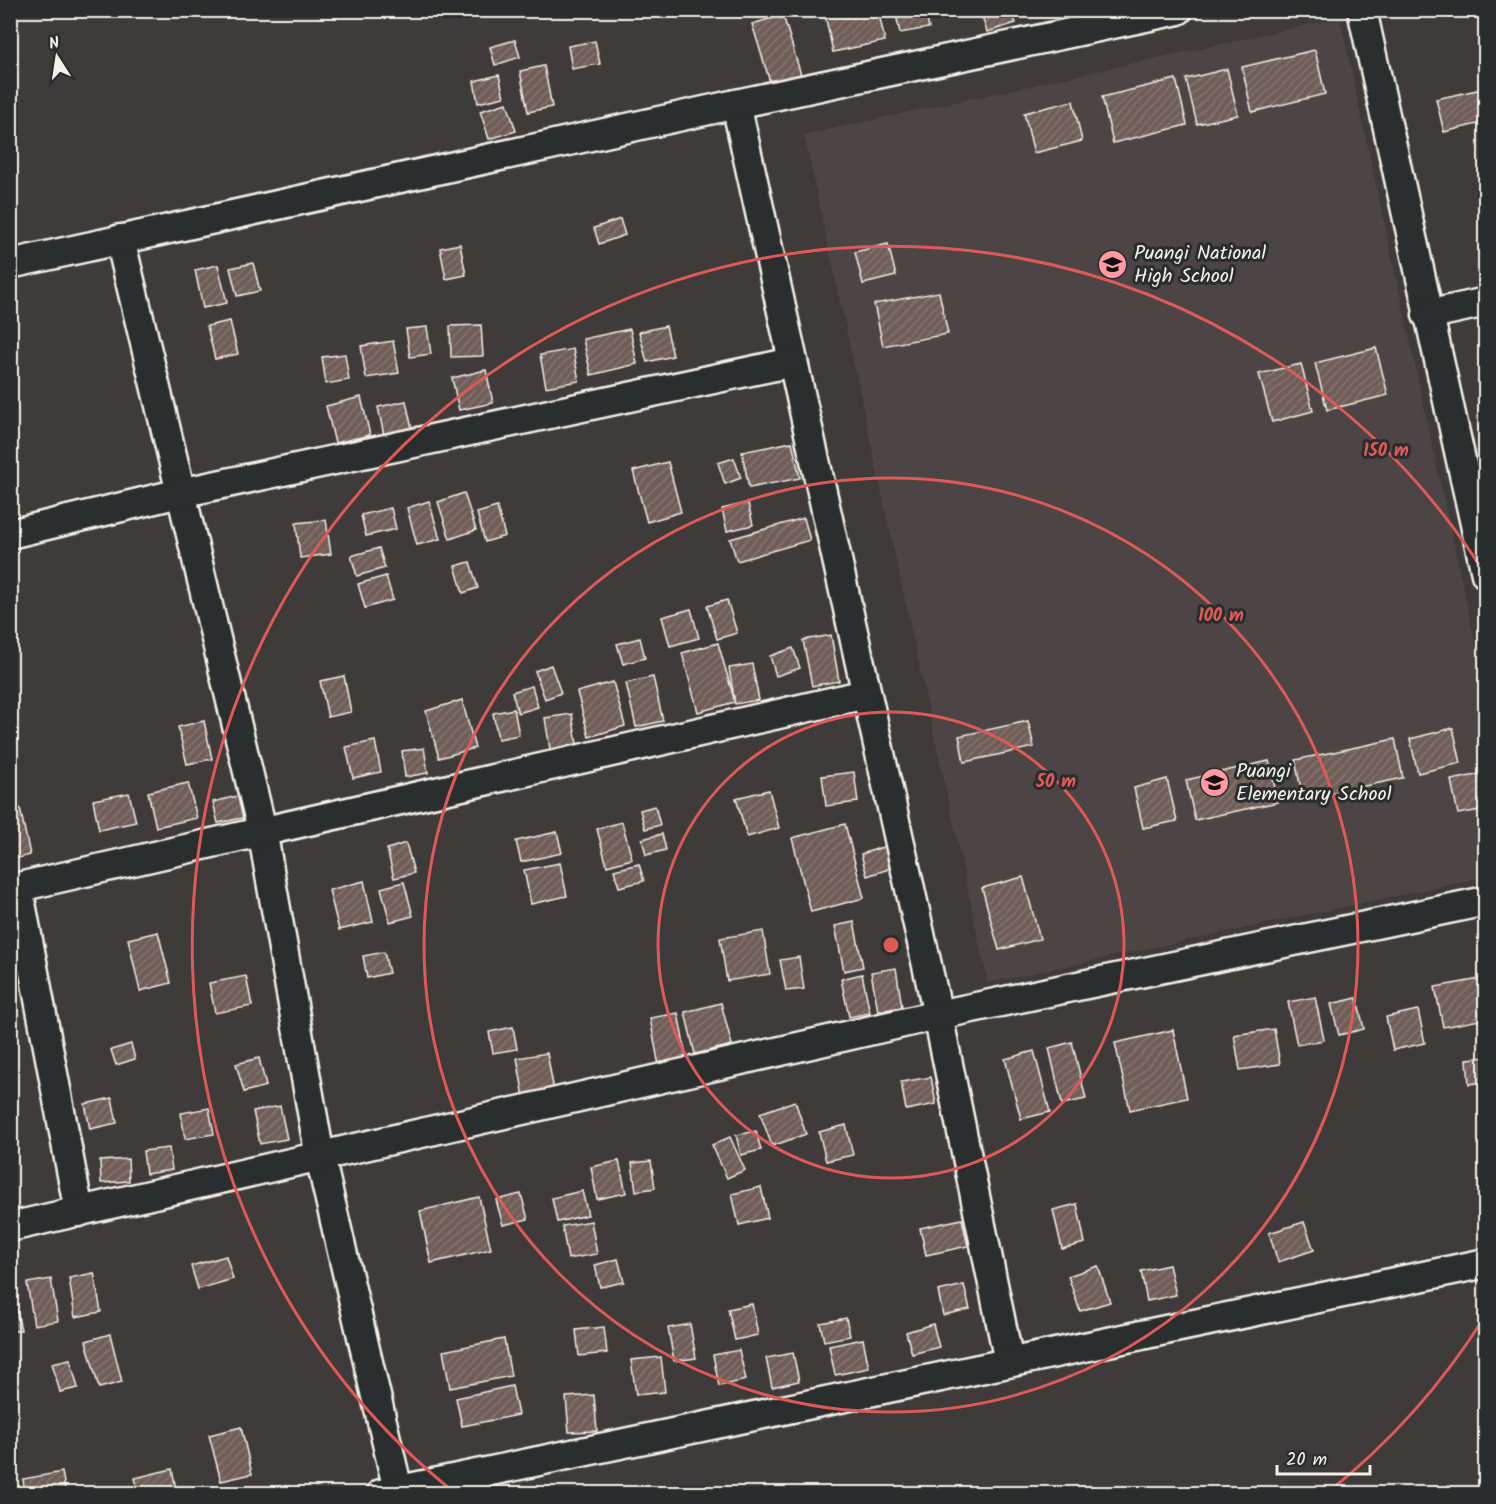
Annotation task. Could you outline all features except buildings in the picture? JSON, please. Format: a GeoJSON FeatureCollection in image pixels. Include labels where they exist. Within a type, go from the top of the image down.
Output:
{"type":"FeatureCollection","features":[{"type":"Feature","properties":{"kind":"street"},"geometry":{"type":"LineString","coordinates":[[10,264],[736,104],[1178,10]]}},
{"type":"Feature","properties":{"kind":"street"},"geometry":{"type":"LineString","coordinates":[[1362,10],[1485,574]]}},
{"type":"Feature","properties":{"kind":"street"},"geometry":{"type":"LineString","coordinates":[[736,104],[938,1015],[1009,1362]]}},
{"type":"Feature","properties":{"kind":"street"},"geometry":{"type":"LineString","coordinates":[[120,239],[262,830],[320,1157],[389,1492],[1485,1263]]}},
{"type":"Feature","properties":{"kind":"street"},"geometry":{"type":"LineString","coordinates":[[1427,315],[1485,302]]}},
{"type":"Feature","properties":{"kind":"street"},"geometry":{"type":"LineString","coordinates":[[10,534],[180,493],[793,362]]}},
{"type":"Feature","properties":{"kind":"street"},"geometry":{"type":"LineString","coordinates":[[78,1212],[14,888],[866,694]]}},
{"type":"Feature","properties":{"kind":"street"},"geometry":{"type":"LineString","coordinates":[[10,1227],[938,1015],[1485,902]]}},
{"type":"Feature","properties":{"kind":"shaded area"},"geometry":{"type":"Polygon","coordinates":[[[1340,18],[1485,689],[1485,877],[988,983],[804,135],[1340,18]]]}},
{"type":"Feature","properties":{"kind":"place","name":"Puangi National High School"},"geometry":{"type":"Point","coordinates":[1113,265]}},
{"type":"Feature","properties":{"kind":"place","name":"Puangi Elementary School"},"geometry":{"type":"Point","coordinates":[1215,783]}}]}
